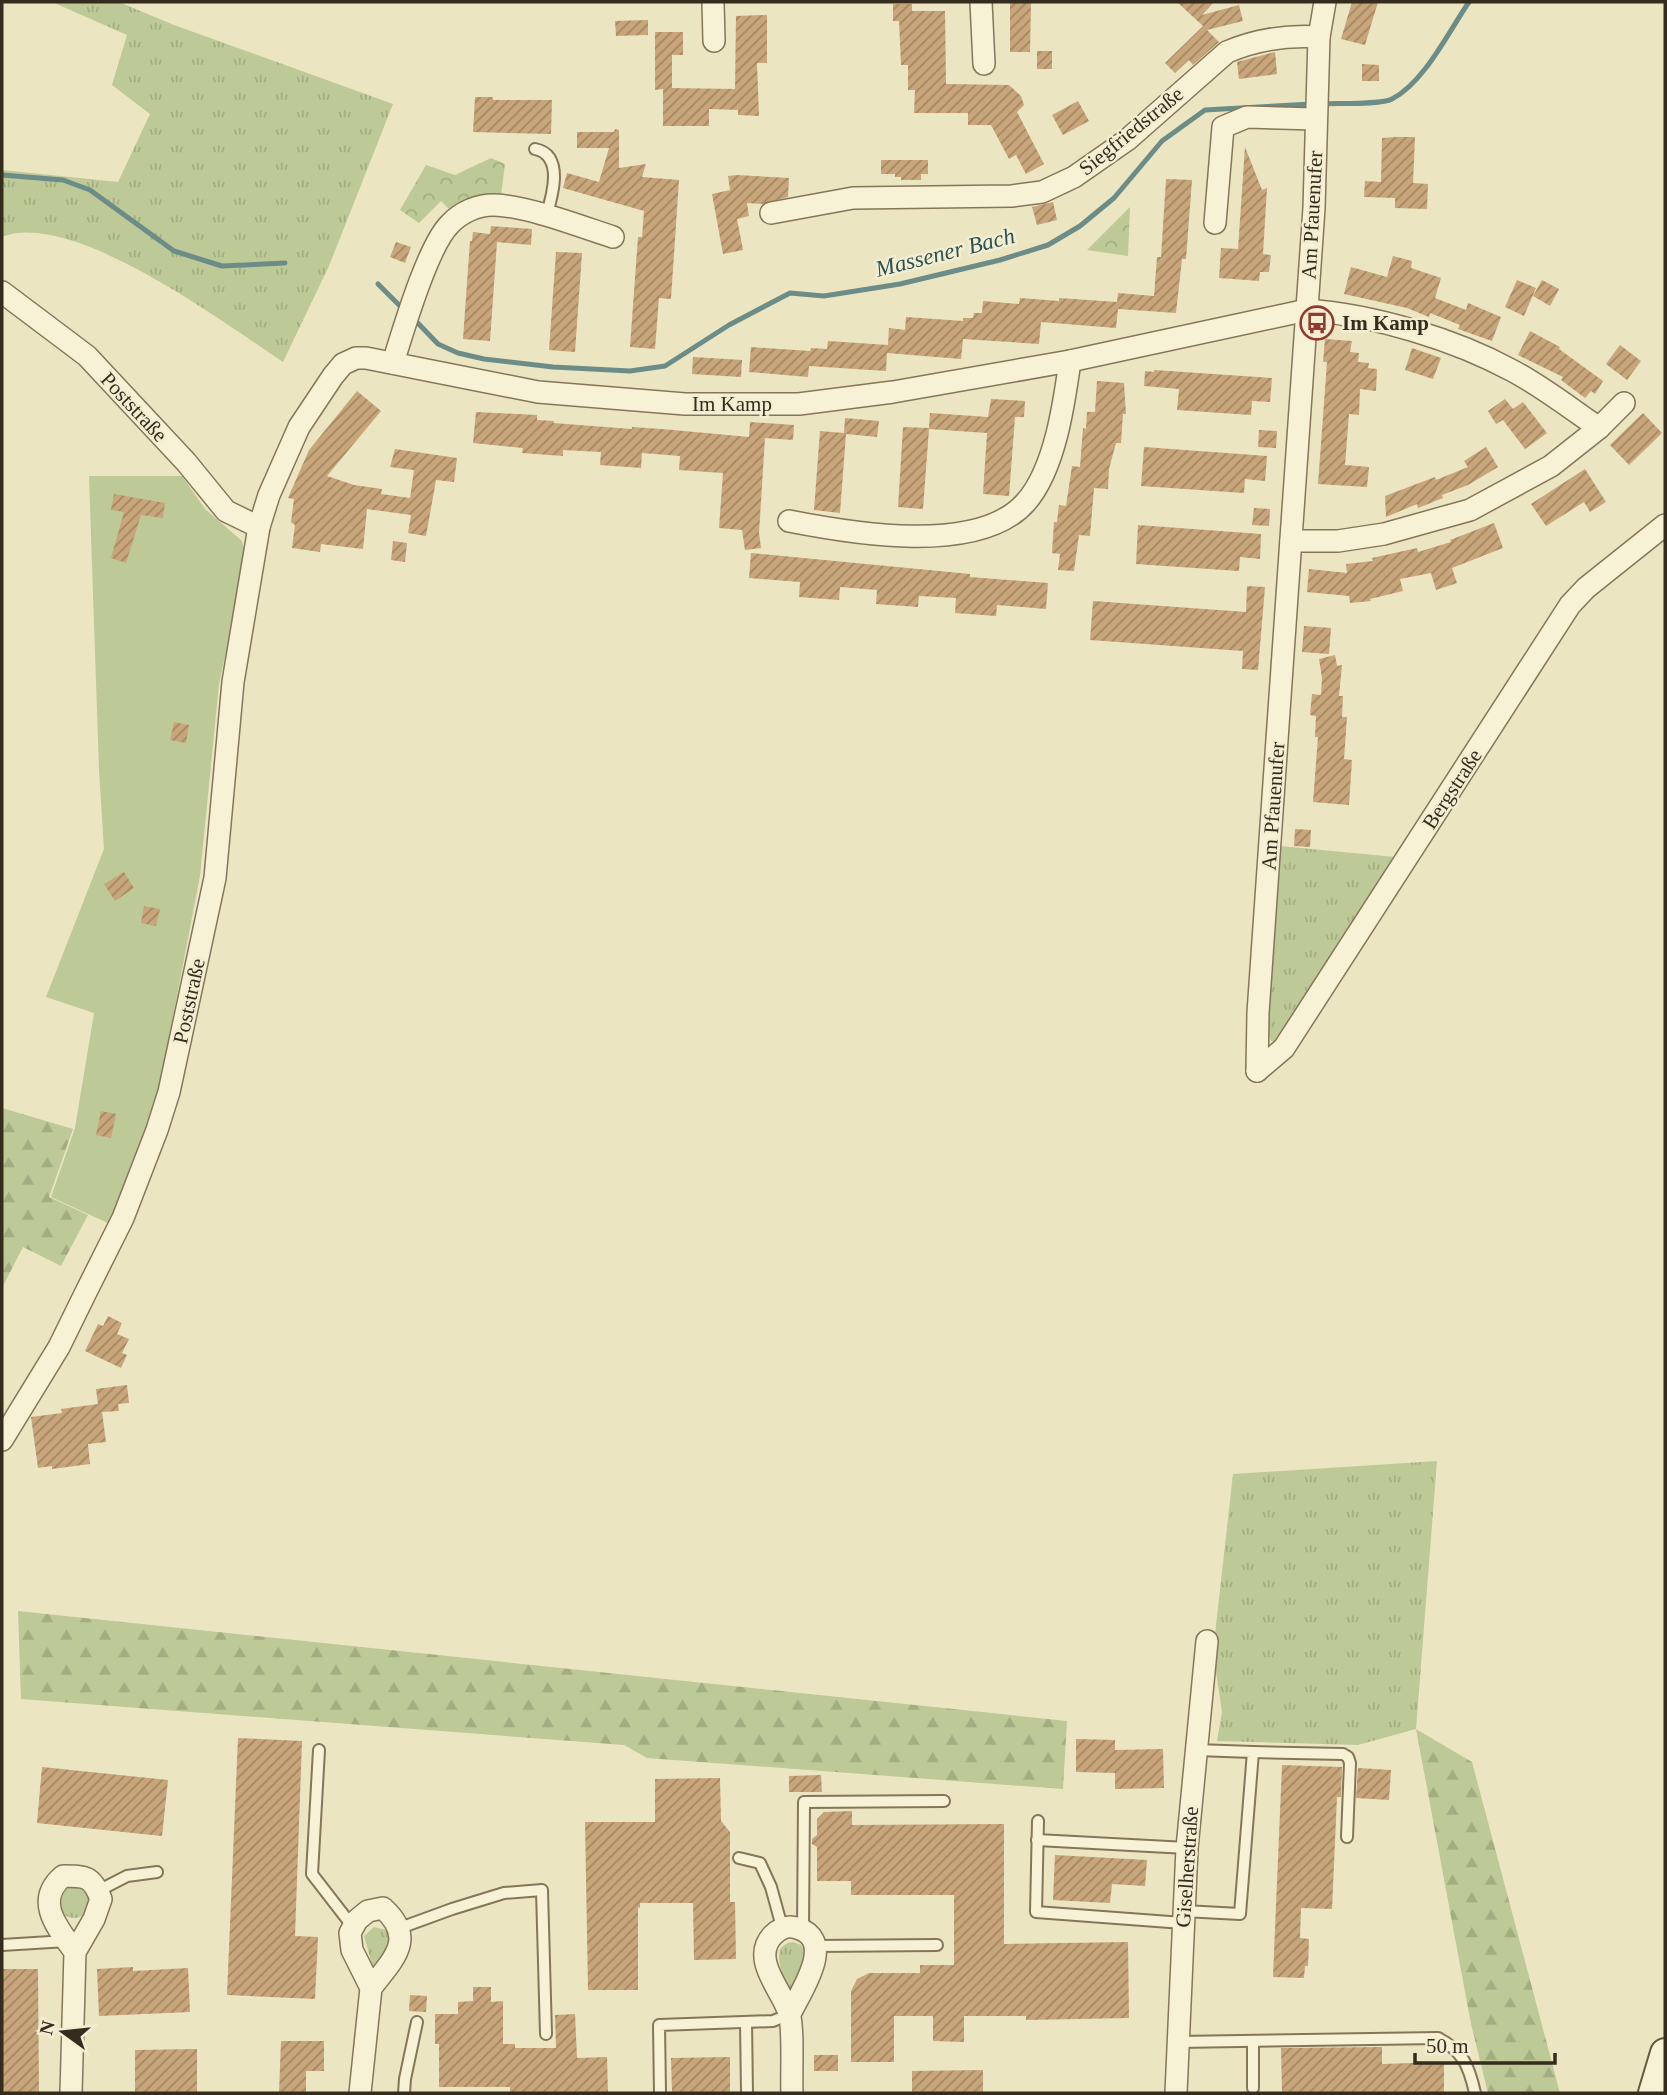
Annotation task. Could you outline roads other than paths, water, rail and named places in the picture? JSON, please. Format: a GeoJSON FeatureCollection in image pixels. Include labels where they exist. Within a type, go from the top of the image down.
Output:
{"type":"FeatureCollection","features":[{"type":"Feature","properties":{"kind":"main road"},"geometry":{"type":"LineString","coordinates":[[1653,2093],[1665,2053]]}},
{"type":"Feature","properties":{"kind":"street"},"geometry":{"type":"LineString","coordinates":[[713,2],[714,41]]}},
{"type":"Feature","properties":{"kind":"street"},"geometry":{"type":"LineString","coordinates":[[981,2],[984,64]]}},
{"type":"Feature","properties":{"kind":"street"},"geometry":{"type":"LineString","coordinates":[[1319,37],[1325,2]]}},
{"type":"Feature","properties":{"kind":"street","name":"Siegfriedstraße"},"geometry":{"type":"LineString","coordinates":[[771,213],[853,198],[1012,196],[1042,192],[1074,177],[1127,140],[1227,52],[1288,35],[1319,37]]}},
{"type":"Feature","properties":{"kind":"street","name":"Am Pfauenufer"},"geometry":{"type":"LineString","coordinates":[[1257,1071],[1258,1013],[1314,208],[1319,37]]}},
{"type":"Feature","properties":{"kind":"street","name":"Am Pfauenufer"},"geometry":{"type":"LineString","coordinates":[[1215,223],[1223,127],[1247,117],[1316,116]]}},
{"type":"Feature","properties":{"kind":"street"},"geometry":{"type":"LineString","coordinates":[[393,363],[435,246],[450,223],[461,215],[473,209],[495,205],[613,237]]}},
{"type":"Feature","properties":{"kind":"street","name":"Poststraße"},"geometry":{"type":"LineString","coordinates":[[2,292],[87,356],[186,462],[226,512],[259,527]]}},
{"type":"Feature","properties":{"kind":"street","name":"Am Pfauenufer"},"geometry":{"type":"LineString","coordinates":[[1307,310],[1334,312],[1373,321],[1462,348],[1514,371],[1599,428]]}},
{"type":"Feature","properties":{"kind":"street","name":"Im Kamp"},"geometry":{"type":"LineString","coordinates":[[343,364],[356,358],[366,358],[538,392],[685,404],[799,404],[893,392],[1070,361],[1307,310]]}},
{"type":"Feature","properties":{"kind":"street"},"geometry":{"type":"LineString","coordinates":[[789,521],[881,535],[971,532],[992,526],[1026,503],[1038,483],[1050,455],[1064,405],[1070,361]]}},
{"type":"Feature","properties":{"kind":"street","name":"Poststraße"},"geometry":{"type":"LineString","coordinates":[[2,1440],[59,1347],[123,1218],[157,1130],[169,1092],[215,878],[233,682],[259,527],[269,495],[299,427],[332,376],[343,364]]}},
{"type":"Feature","properties":{"kind":"street"},"geometry":{"type":"LineString","coordinates":[[1291,541],[1338,541],[1384,534],[1469,510],[1551,466],[1599,428],[1624,403]]}},
{"type":"Feature","properties":{"kind":"street","name":"Bergstraße"},"geometry":{"type":"LineString","coordinates":[[1257,1071],[1284,1048],[1570,605],[1665,525]]}},
{"type":"Feature","properties":{"kind":"street","name":"Giselherstraße"},"geometry":{"type":"LineString","coordinates":[[1176,2093],[1187,1848],[1207,1641]]}},
{"type":"Feature","properties":{"kind":"street"},"geometry":{"type":"LineString","coordinates":[[71,1947],[94,1920],[101,1899],[94,1883],[86,1877],[63,1875],[53,1884],[48,1899],[54,1923],[71,1947],[71,2093]]}},
{"type":"Feature","properties":{"kind":"street"},"geometry":{"type":"LineString","coordinates":[[360,2093],[371,1988],[394,1958],[400,1944],[400,1928],[383,1908],[368,1910],[357,1920],[350,1934],[352,1950],[371,1988]]}},
{"type":"Feature","properties":{"kind":"street"},"geometry":{"type":"LineString","coordinates":[[790,2014],[812,1969],[801,1934],[771,1937],[765,1952],[767,1969],[790,2014],[792,2093]]}},
{"type":"Feature","properties":{"kind":"lane"},"geometry":{"type":"LineString","coordinates":[[535,149],[547,156],[555,176],[554,192],[546,217]]}},
{"type":"Feature","properties":{"kind":"lane"},"geometry":{"type":"LineString","coordinates":[[1196,1750],[1342,1754],[1348,1757],[1347,1836]]}},
{"type":"Feature","properties":{"kind":"lane"},"geometry":{"type":"LineString","coordinates":[[319,1751],[312,1874],[353,1927]]}},
{"type":"Feature","properties":{"kind":"lane"},"geometry":{"type":"LineString","coordinates":[[1038,1821],[1036,1912],[1184,1917],[1240,1914],[1253,1752]]}},
{"type":"Feature","properties":{"kind":"lane"},"geometry":{"type":"LineString","coordinates":[[801,1934],[804,1802],[944,1801]]}},
{"type":"Feature","properties":{"kind":"lane"},"geometry":{"type":"LineString","coordinates":[[1037,1840],[1187,1848]]}},
{"type":"Feature","properties":{"kind":"lane"},"geometry":{"type":"LineString","coordinates":[[739,1858],[760,1863],[801,1934]]}},
{"type":"Feature","properties":{"kind":"lane"},"geometry":{"type":"LineString","coordinates":[[98,1891],[127,1876],[157,1872]]}},
{"type":"Feature","properties":{"kind":"lane"},"geometry":{"type":"LineString","coordinates":[[400,1928],[504,1893],[542,1890],[546,2034]]}},
{"type":"Feature","properties":{"kind":"lane"},"geometry":{"type":"LineString","coordinates":[[801,1934],[937,1945]]}},
{"type":"Feature","properties":{"kind":"lane"},"geometry":{"type":"LineString","coordinates":[[2,1945],[71,1947]]}},
{"type":"Feature","properties":{"kind":"lane"},"geometry":{"type":"LineString","coordinates":[[660,2093],[659,2025],[773,2021],[790,2014]]}},
{"type":"Feature","properties":{"kind":"lane"},"geometry":{"type":"LineString","coordinates":[[404,2093],[417,2022]]}},
{"type":"Feature","properties":{"kind":"lane"},"geometry":{"type":"LineString","coordinates":[[746,2022],[747,2093]]}},
{"type":"Feature","properties":{"kind":"lane"},"geometry":{"type":"LineString","coordinates":[[1178,2042],[1438,2038],[1454,2046],[1463,2058],[1475,2093]]}},
{"type":"Feature","properties":{"kind":"lane"},"geometry":{"type":"LineString","coordinates":[[1253,2041],[1253,2088]]}},
{"type":"Feature","properties":{"kind":"waterway","name":"Massener Bach"},"geometry":{"type":"LineString","coordinates":[[1321,104],[1386,101],[1404,91],[1425,69],[1469,2]]}},
{"type":"Feature","properties":{"kind":"waterway","name":"Massener Bach"},"geometry":{"type":"LineString","coordinates":[[413,318],[438,344],[458,353],[484,359],[553,367],[630,371],[665,366],[729,325],[790,293],[824,296],[900,284],[1000,260],[1048,245],[1080,226],[1114,198],[1162,141],[1205,110],[1312,104]]}},
{"type":"Feature","properties":{"kind":"waterway","name":"Massener Bach"},"geometry":{"type":"LineString","coordinates":[[2,175],[63,180],[90,190],[174,251],[222,266],[285,263]]}},
{"type":"Feature","properties":{"kind":"waterway","name":"Massener Bach"},"geometry":{"type":"LineString","coordinates":[[378,284],[403,309]]}},
{"type":"Feature","properties":{"kind":"place","name":"Im Kamp"},"geometry":{"type":"Point","coordinates":[1317,323]}}]}
